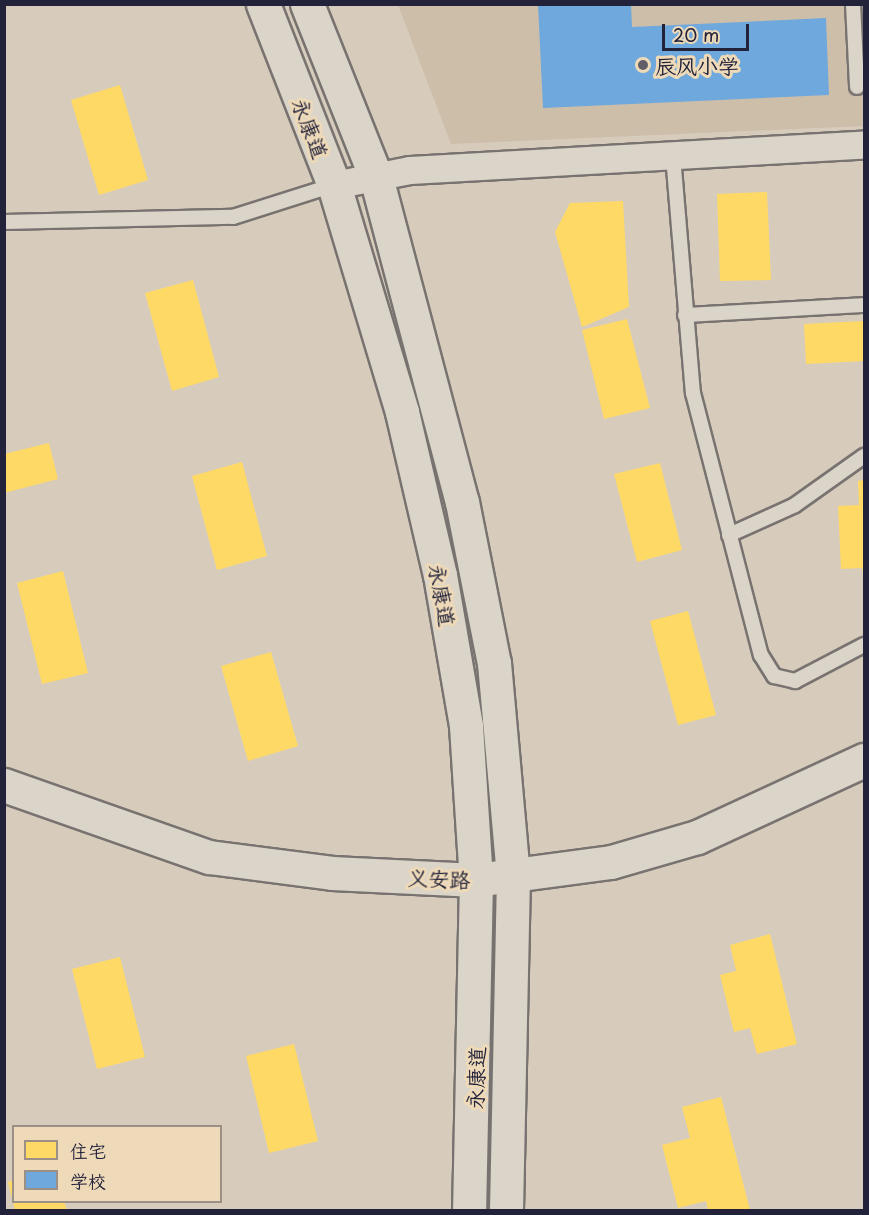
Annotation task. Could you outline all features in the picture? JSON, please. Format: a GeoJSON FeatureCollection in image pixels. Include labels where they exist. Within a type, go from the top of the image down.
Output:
{"type":"FeatureCollection","features":[{"type":"Feature","properties":{"kind":"street","name":"永康道"},"geometry":{"type":"LineString","coordinates":[[264,4],[334,185],[402,412],[440,575],[466,726],[476,880],[469,1210]]}},
{"type":"Feature","properties":{"kind":"street","name":"永康道"},"geometry":{"type":"LineString","coordinates":[[307,4],[376,177],[473,560],[494,663],[513,876],[507,1210]]}},
{"type":"Feature","properties":{"kind":"street"},"geometry":{"type":"LineString","coordinates":[[334,185],[410,170],[864,145]]}},
{"type":"Feature","properties":{"kind":"street","name":"义安路"},"geometry":{"type":"LineString","coordinates":[[4,785],[209,857],[332,873],[476,880],[611,862],[697,837],[864,760]]}},
{"type":"Feature","properties":{"kind":"lane"},"geometry":{"type":"LineString","coordinates":[[853,4],[857,87]]}},
{"type":"Feature","properties":{"kind":"lane"},"geometry":{"type":"LineString","coordinates":[[673,156],[693,393],[761,655],[774,676],[795,681],[816,675],[864,645]]}},
{"type":"Feature","properties":{"kind":"lane"},"geometry":{"type":"LineString","coordinates":[[4,222],[233,217],[334,185]]}},
{"type":"Feature","properties":{"kind":"lane"},"geometry":{"type":"LineString","coordinates":[[686,315],[864,305]]}},
{"type":"Feature","properties":{"kind":"lane"},"geometry":{"type":"LineString","coordinates":[[729,535],[795,505],[864,456]]}},
{"type":"Feature","properties":{"kind":"shaded area","name":"辰风小学"},"geometry":{"type":"Polygon","coordinates":[[[398,5],[864,5],[864,126],[451,144],[398,5]]]}},
{"type":"Feature","properties":{"kind":"building: 住宅"},"geometry":{"type":"Polygon","coordinates":[[[120,85],[148,180],[99,195],[71,100],[120,85]]]}},
{"type":"Feature","properties":{"kind":"building: 住宅"},"geometry":{"type":"Polygon","coordinates":[[[767,192],[771,280],[720,281],[717,194],[767,192]]]}},
{"type":"Feature","properties":{"kind":"building: 住宅"},"geometry":{"type":"Polygon","coordinates":[[[623,201],[629,307],[582,327],[555,232],[570,203],[623,201]]]}},
{"type":"Feature","properties":{"kind":"building: 住宅"},"geometry":{"type":"Polygon","coordinates":[[[193,280],[219,377],[172,391],[145,293],[193,280]]]}},
{"type":"Feature","properties":{"kind":"building: 住宅"},"geometry":{"type":"Polygon","coordinates":[[[627,319],[650,408],[604,419],[582,330],[627,319]]]}},
{"type":"Feature","properties":{"kind":"building: 住宅"},"geometry":{"type":"Polygon","coordinates":[[[864,321],[864,361],[806,364],[804,324],[864,321]]]}},
{"type":"Feature","properties":{"kind":"building: 住宅"},"geometry":{"type":"Polygon","coordinates":[[[49,443],[58,479],[4,493],[4,454],[49,443]]]}},
{"type":"Feature","properties":{"kind":"building: 住宅"},"geometry":{"type":"Polygon","coordinates":[[[242,462],[267,556],[217,570],[192,476],[242,462]]]}},
{"type":"Feature","properties":{"kind":"building: 住宅"},"geometry":{"type":"Polygon","coordinates":[[[660,463],[682,550],[637,562],[614,474],[660,463]]]}},
{"type":"Feature","properties":{"kind":"building: 住宅"},"geometry":{"type":"Polygon","coordinates":[[[864,480],[863,573],[862,568],[841,569],[838,506],[859,505],[858,481],[864,480]]]}},
{"type":"Feature","properties":{"kind":"building: 住宅"},"geometry":{"type":"Polygon","coordinates":[[[63,571],[88,673],[42,684],[17,583],[63,571]]]}},
{"type":"Feature","properties":{"kind":"building: 住宅"},"geometry":{"type":"Polygon","coordinates":[[[688,611],[716,715],[678,725],[650,621],[688,611]]]}},
{"type":"Feature","properties":{"kind":"building: 住宅"},"geometry":{"type":"Polygon","coordinates":[[[271,652],[298,746],[248,761],[221,666],[271,652]]]}},
{"type":"Feature","properties":{"kind":"building: 住宅"},"geometry":{"type":"Polygon","coordinates":[[[770,934],[797,1044],[757,1054],[750,1028],[734,1032],[720,975],[736,971],[730,945],[770,934]]]}},
{"type":"Feature","properties":{"kind":"building: 住宅"},"geometry":{"type":"Polygon","coordinates":[[[120,957],[145,1057],[97,1069],[72,969],[120,957]]]}},
{"type":"Feature","properties":{"kind":"building: 住宅"},"geometry":{"type":"Polygon","coordinates":[[[294,1044],[318,1141],[269,1153],[246,1056],[294,1044]]]}},
{"type":"Feature","properties":{"kind":"building: 住宅"},"geometry":{"type":"Polygon","coordinates":[[[721,1097],[750,1210],[708,1210],[706,1201],[678,1208],[662,1145],[690,1138],[682,1107],[721,1097]]]}},
{"type":"Feature","properties":{"kind":"building: 住宅"},"geometry":{"type":"Polygon","coordinates":[[[12,1181],[12,1198],[8,1182],[12,1181]]]}},
{"type":"Feature","properties":{"kind":"building: 住宅"},"geometry":{"type":"Polygon","coordinates":[[[13,1203],[64,1203],[67,1210],[15,1210],[13,1203]]]}},
{"type":"Feature","properties":{"kind":"building: 学校"},"geometry":{"type":"Polygon","coordinates":[[[538,4],[631,4],[632,27],[826,18],[829,95],[543,108],[538,4]]]}},
{"type":"Feature","properties":{"kind":"place","name":"辰风小学"},"geometry":{"type":"Point","coordinates":[643,65]}}]}
